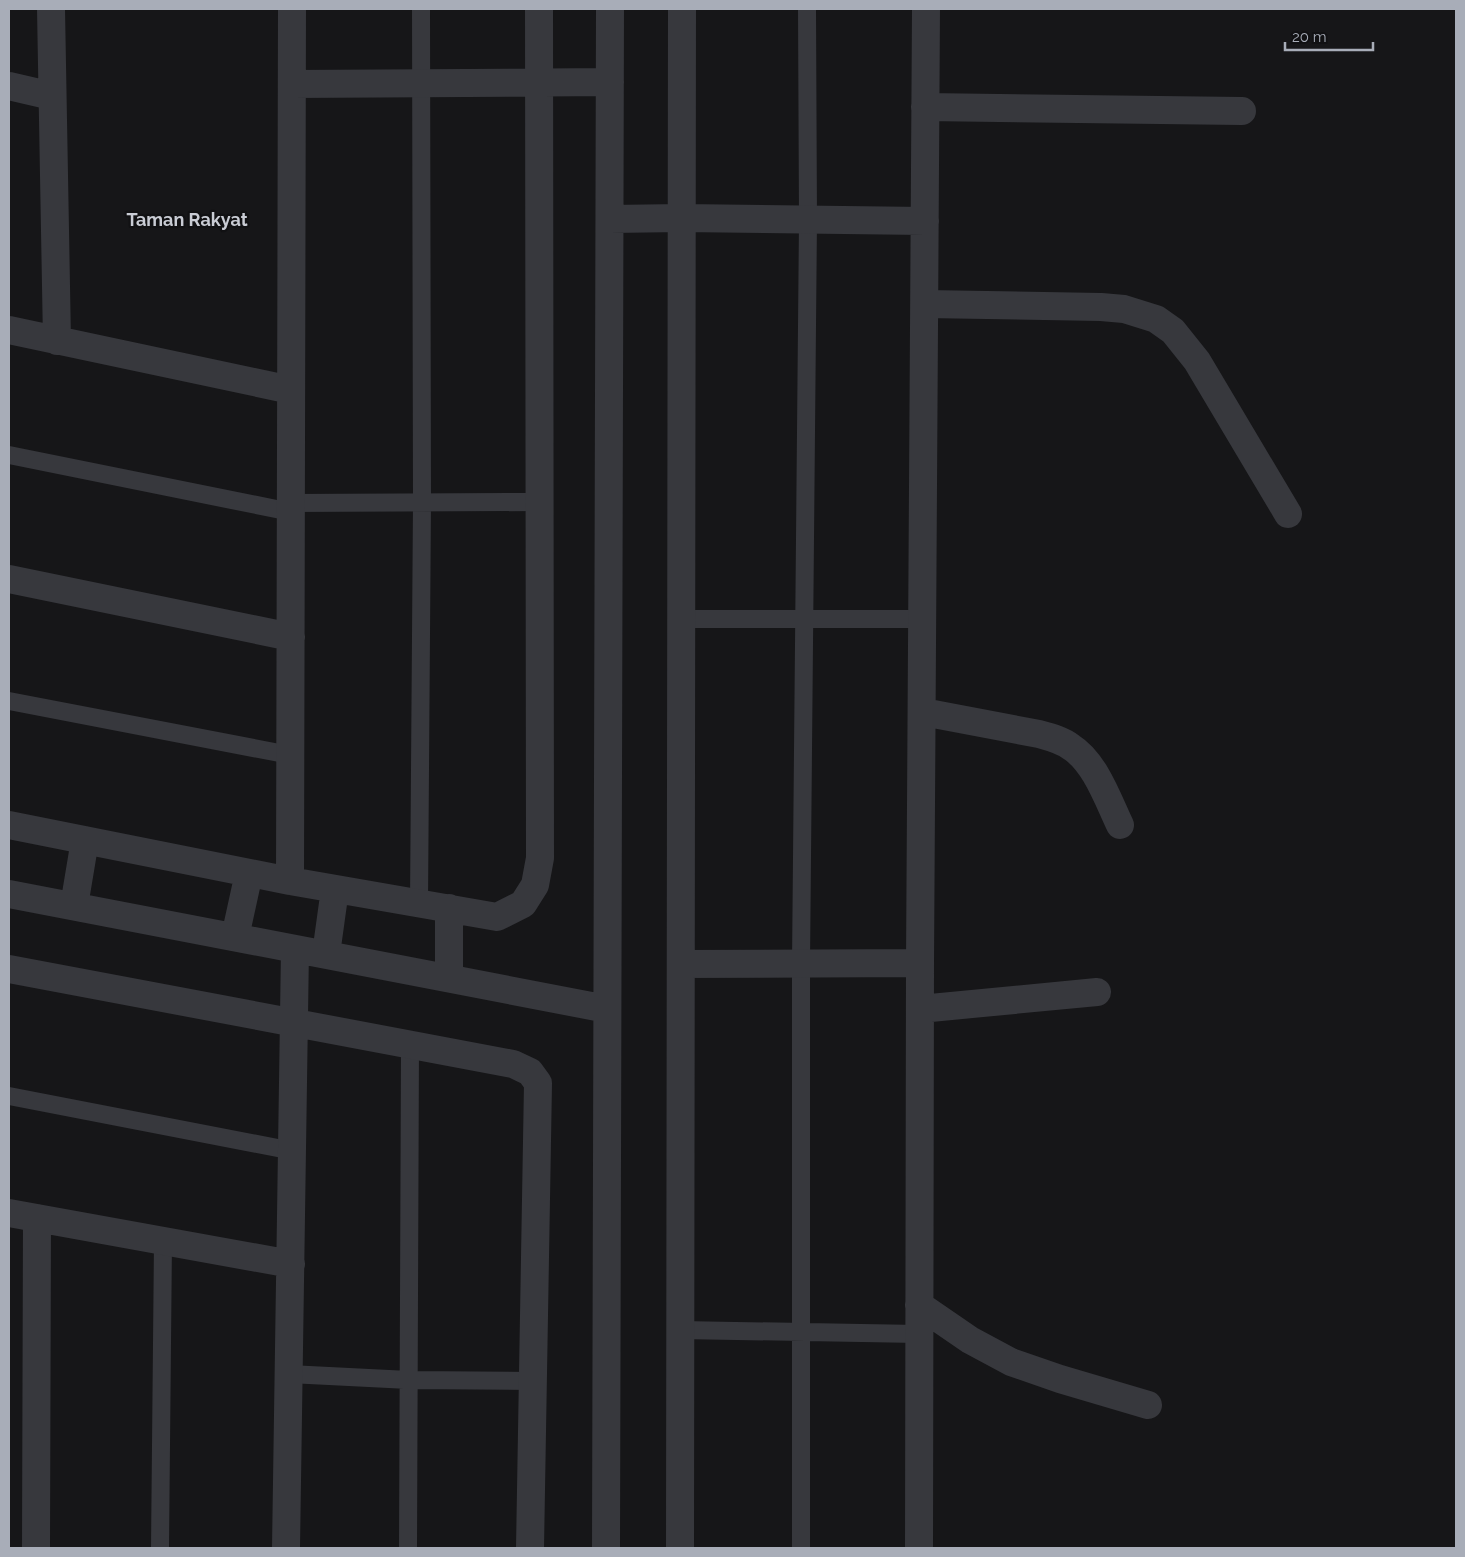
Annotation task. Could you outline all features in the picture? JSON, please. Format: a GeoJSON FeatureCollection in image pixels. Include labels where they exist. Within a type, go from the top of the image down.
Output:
{"type":"FeatureCollection","features":[{"type":"Feature","properties":{"kind":"street"},"geometry":{"type":"LineString","coordinates":[[51,9],[57,341]]}},
{"type":"Feature","properties":{"kind":"street"},"geometry":{"type":"LineString","coordinates":[[290,881],[292,9]]}},
{"type":"Feature","properties":{"kind":"street"},"geometry":{"type":"LineString","coordinates":[[9,825],[290,881],[497,917],[523,904],[534,885],[540,858],[539,9]]}},
{"type":"Feature","properties":{"kind":"street"},"geometry":{"type":"LineString","coordinates":[[606,1548],[610,9]]}},
{"type":"Feature","properties":{"kind":"street"},"geometry":{"type":"LineString","coordinates":[[680,1548],[682,9]]}},
{"type":"Feature","properties":{"kind":"street"},"geometry":{"type":"LineString","coordinates":[[919,1548],[920,963],[926,9]]}},
{"type":"Feature","properties":{"kind":"street"},"geometry":{"type":"LineString","coordinates":[[292,84],[610,82]]}},
{"type":"Feature","properties":{"kind":"street"},"geometry":{"type":"LineString","coordinates":[[9,86],[52,96]]}},
{"type":"Feature","properties":{"kind":"street"},"geometry":{"type":"LineString","coordinates":[[925,107],[1242,111]]}},
{"type":"Feature","properties":{"kind":"street"},"geometry":{"type":"LineString","coordinates":[[610,218],[925,221]]}},
{"type":"Feature","properties":{"kind":"street"},"geometry":{"type":"LineString","coordinates":[[925,304],[1101,307],[1124,309],[1156,319],[1173,331],[1197,361],[1288,514]]}},
{"type":"Feature","properties":{"kind":"street"},"geometry":{"type":"LineString","coordinates":[[9,330],[291,390]]}},
{"type":"Feature","properties":{"kind":"street"},"geometry":{"type":"LineString","coordinates":[[9,579],[291,637]]}},
{"type":"Feature","properties":{"kind":"street"},"geometry":{"type":"LineString","coordinates":[[923,712],[1039,734],[1054,738],[1072,747],[1097,776],[1120,825]]}},
{"type":"Feature","properties":{"kind":"street"},"geometry":{"type":"LineString","coordinates":[[74,906],[85,840]]}},
{"type":"Feature","properties":{"kind":"street"},"geometry":{"type":"LineString","coordinates":[[235,937],[249,873]]}},
{"type":"Feature","properties":{"kind":"street"},"geometry":{"type":"LineString","coordinates":[[326,954],[335,889]]}},
{"type":"Feature","properties":{"kind":"street"},"geometry":{"type":"LineString","coordinates":[[9,894],[607,1009]]}},
{"type":"Feature","properties":{"kind":"street"},"geometry":{"type":"LineString","coordinates":[[449,908],[449,978]]}},
{"type":"Feature","properties":{"kind":"street"},"geometry":{"type":"LineString","coordinates":[[286,1548],[296,949]]}},
{"type":"Feature","properties":{"kind":"street"},"geometry":{"type":"LineString","coordinates":[[680,964],[920,963]]}},
{"type":"Feature","properties":{"kind":"street"},"geometry":{"type":"LineString","coordinates":[[9,970],[512,1064],[530,1072],[538,1083],[530,1548]]}},
{"type":"Feature","properties":{"kind":"street"},"geometry":{"type":"LineString","coordinates":[[920,1009],[1097,992]]}},
{"type":"Feature","properties":{"kind":"street"},"geometry":{"type":"LineString","coordinates":[[9,1213],[291,1264]]}},
{"type":"Feature","properties":{"kind":"street"},"geometry":{"type":"LineString","coordinates":[[36,1548],[37,1218]]}},
{"type":"Feature","properties":{"kind":"street"},"geometry":{"type":"LineString","coordinates":[[919,1305],[970,1340],[1011,1362],[1060,1379],[1148,1405]]}},
{"type":"Feature","properties":{"kind":"lane"},"geometry":{"type":"LineString","coordinates":[[419,903],[422,502],[420,9]]}},
{"type":"Feature","properties":{"kind":"lane"},"geometry":{"type":"LineString","coordinates":[[801,1548],[801,963],[808,220],[807,9]]}},
{"type":"Feature","properties":{"kind":"lane"},"geometry":{"type":"LineString","coordinates":[[9,455],[291,507],[422,502],[539,502]]}},
{"type":"Feature","properties":{"kind":"lane"},"geometry":{"type":"LineString","coordinates":[[681,619],[923,619]]}},
{"type":"Feature","properties":{"kind":"lane"},"geometry":{"type":"LineString","coordinates":[[9,701],[290,755]]}},
{"type":"Feature","properties":{"kind":"lane"},"geometry":{"type":"LineString","coordinates":[[408,1548],[410,1045]]}},
{"type":"Feature","properties":{"kind":"lane"},"geometry":{"type":"LineString","coordinates":[[9,1096],[293,1151]]}},
{"type":"Feature","properties":{"kind":"lane"},"geometry":{"type":"LineString","coordinates":[[160,1548],[163,1241]]}},
{"type":"Feature","properties":{"kind":"lane"},"geometry":{"type":"LineString","coordinates":[[680,1330],[919,1334]]}},
{"type":"Feature","properties":{"kind":"lane"},"geometry":{"type":"LineString","coordinates":[[289,1374],[409,1380],[533,1381]]}},
{"type":"Feature","properties":{"kind":"district","name":"Taman Rakyat"},"geometry":{"type":"Point","coordinates":[187,219]}}]}
